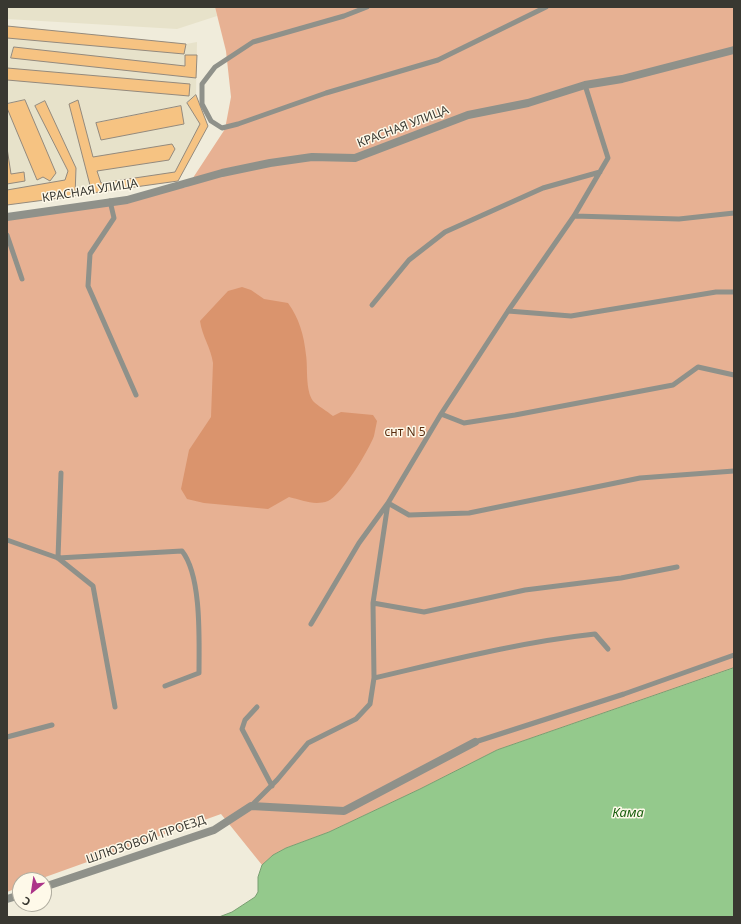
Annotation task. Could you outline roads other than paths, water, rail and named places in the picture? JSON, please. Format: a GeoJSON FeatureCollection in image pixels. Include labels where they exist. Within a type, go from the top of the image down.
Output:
{"type":"FeatureCollection","features":[{"type":"Feature","properties":{"kind":"street","name":"КРАСНАЯ УЛИЦА"},"geometry":{"type":"LineString","coordinates":[[7,217],[110,201],[127,200],[222,173],[270,163],[312,157],[355,158],[468,115],[528,103],[585,86],[622,79],[734,50]]}},
{"type":"Feature","properties":{"kind":"street"},"geometry":{"type":"LineString","coordinates":[[251,806],[344,811],[475,742]]}},
{"type":"Feature","properties":{"kind":"street","name":"ШЛЮЗОВОЙ ПРОЕЗД"},"geometry":{"type":"LineString","coordinates":[[52,884],[214,830],[251,806]]}},
{"type":"Feature","properties":{"kind":"lane"},"geometry":{"type":"LineString","coordinates":[[367,7],[344,16],[253,42],[215,67],[202,84],[202,104],[211,122],[222,128],[238,124],[326,93],[438,60],[546,7]]}},
{"type":"Feature","properties":{"kind":"lane"},"geometry":{"type":"LineString","coordinates":[[311,624],[359,543],[388,503],[441,414],[508,311],[574,216],[608,158],[585,86]]}},
{"type":"Feature","properties":{"kind":"lane"},"geometry":{"type":"LineString","coordinates":[[372,305],[409,260],[445,232],[543,188],[600,172]]}},
{"type":"Feature","properties":{"kind":"lane"},"geometry":{"type":"LineString","coordinates":[[110,201],[114,218],[90,254],[88,286],[136,395]]}},
{"type":"Feature","properties":{"kind":"lane"},"geometry":{"type":"LineString","coordinates":[[574,216],[679,219],[734,213]]}},
{"type":"Feature","properties":{"kind":"lane"},"geometry":{"type":"LineString","coordinates":[[7,235],[22,279]]}},
{"type":"Feature","properties":{"kind":"lane"},"geometry":{"type":"LineString","coordinates":[[508,311],[571,316],[716,292],[734,292]]}},
{"type":"Feature","properties":{"kind":"lane"},"geometry":{"type":"LineString","coordinates":[[441,414],[464,423],[515,415],[673,385],[698,367],[734,375]]}},
{"type":"Feature","properties":{"kind":"lane"},"geometry":{"type":"LineString","coordinates":[[388,503],[409,515],[469,513],[640,478],[734,471]]}},
{"type":"Feature","properties":{"kind":"lane"},"geometry":{"type":"LineString","coordinates":[[58,558],[61,473]]}},
{"type":"Feature","properties":{"kind":"lane"},"geometry":{"type":"LineString","coordinates":[[251,806],[272,786],[308,743],[356,719],[370,704],[374,678],[373,603],[388,503]]}},
{"type":"Feature","properties":{"kind":"lane"},"geometry":{"type":"LineString","coordinates":[[7,540],[58,558],[93,586],[115,707]]}},
{"type":"Feature","properties":{"kind":"lane"},"geometry":{"type":"LineString","coordinates":[[58,558],[182,551],[187,557],[198,600],[199,673],[165,686]]}},
{"type":"Feature","properties":{"kind":"lane"},"geometry":{"type":"LineString","coordinates":[[373,603],[424,612],[525,590],[621,578],[677,567]]}},
{"type":"Feature","properties":{"kind":"lane"},"geometry":{"type":"LineString","coordinates":[[374,678],[497,649],[566,637],[595,634],[608,649]]}},
{"type":"Feature","properties":{"kind":"lane"},"geometry":{"type":"LineString","coordinates":[[475,742],[624,694],[734,655]]}},
{"type":"Feature","properties":{"kind":"lane"},"geometry":{"type":"LineString","coordinates":[[257,707],[244,720],[242,729],[272,786]]}},
{"type":"Feature","properties":{"kind":"lane"},"geometry":{"type":"LineString","coordinates":[[7,737],[52,725]]}},
{"type":"Feature","properties":{"kind":"water","name":"Кама"},"geometry":{"type":"Polygon","coordinates":[[[734,668],[734,917],[219,917],[232,912],[255,897],[258,892],[258,877],[262,865],[273,855],[286,848],[329,832],[420,789],[497,750],[734,668]]]}},
{"type":"Feature","properties":{"kind":"park label","name":"снт N 5"},"geometry":{"type":"Point","coordinates":[405,433]}}]}
